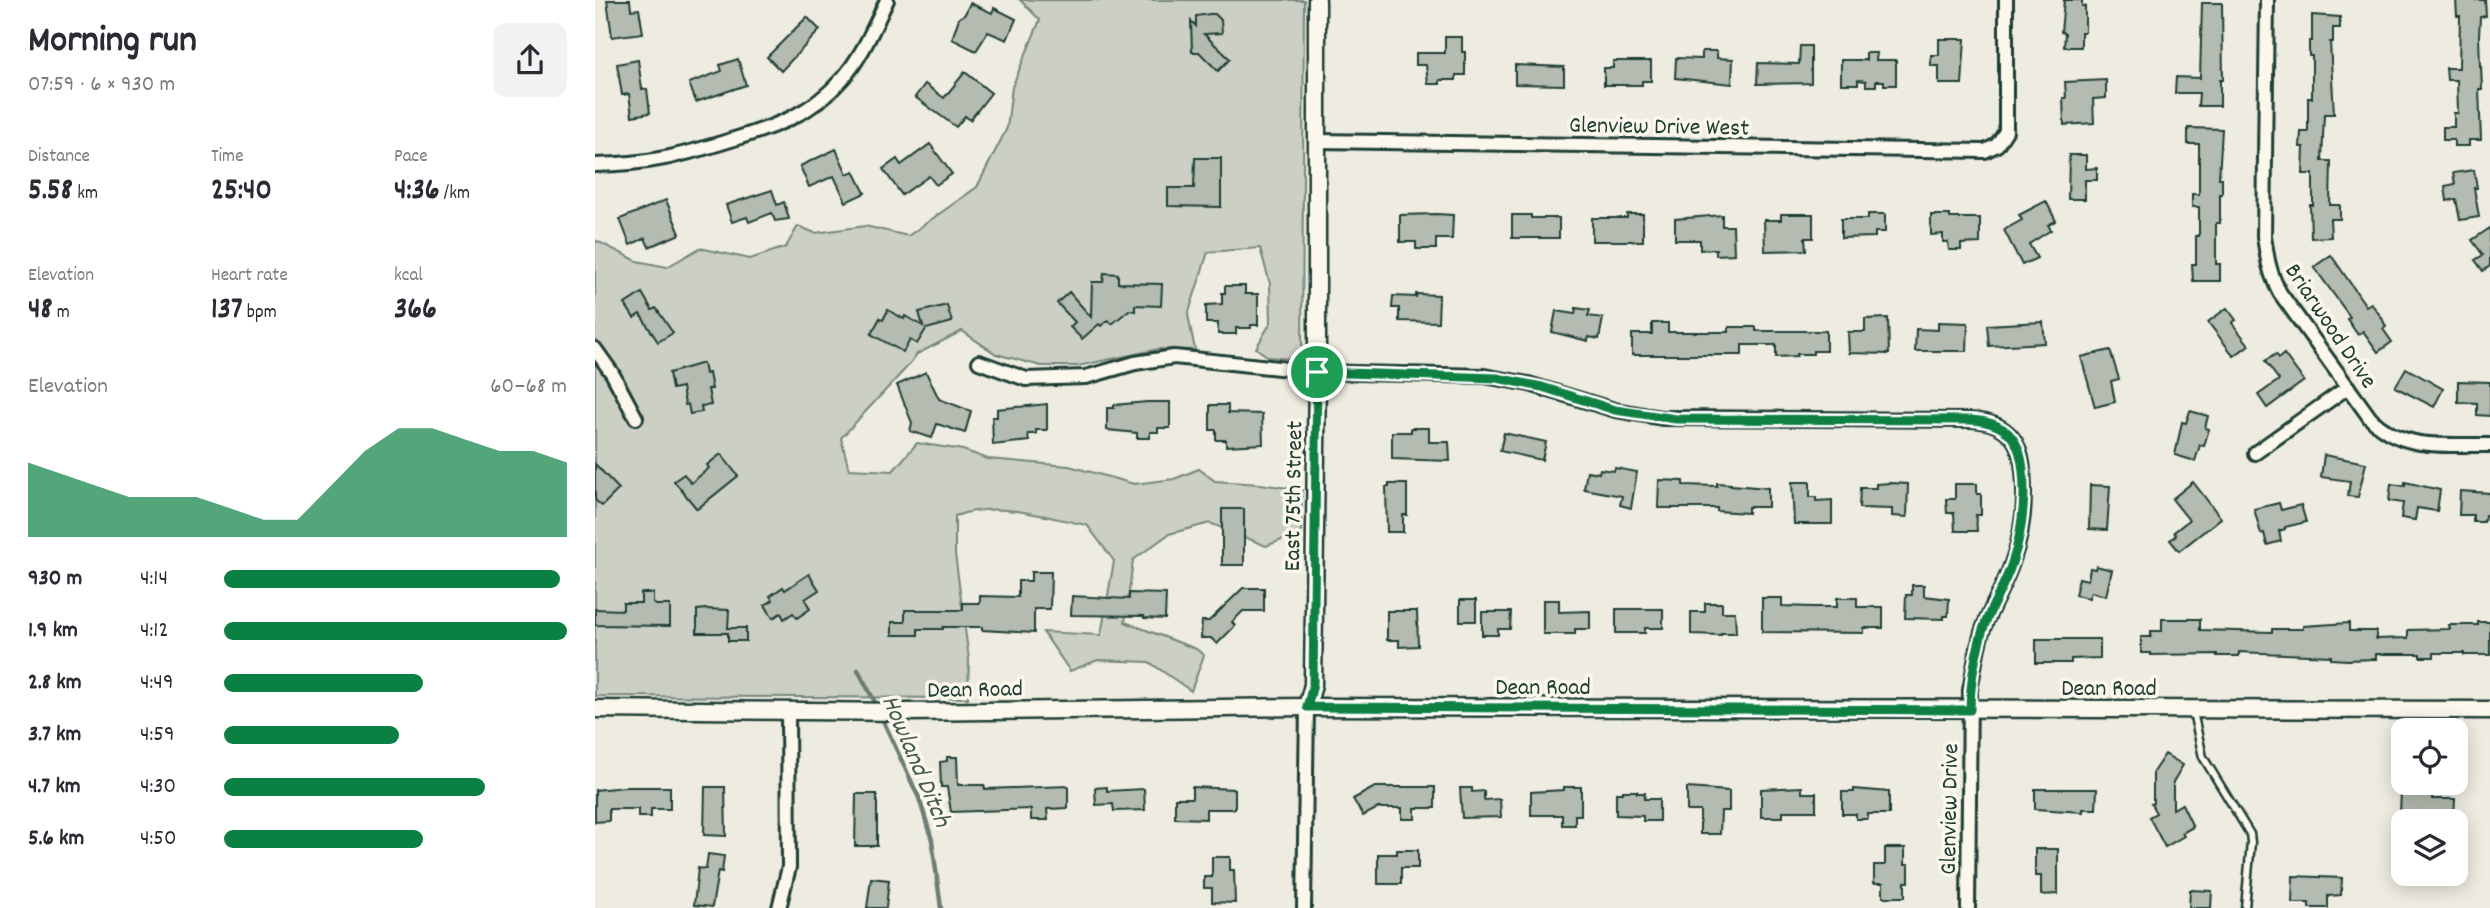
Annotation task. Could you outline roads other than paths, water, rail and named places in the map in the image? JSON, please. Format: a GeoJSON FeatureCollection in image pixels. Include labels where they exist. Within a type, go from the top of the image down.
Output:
{"type":"FeatureCollection","features":[{"type":"Feature","properties":{"kind":"street"},"geometry":{"type":"LineString","coordinates":[[595,164],[640,164],[666,160],[773,127],[803,113],[847,74],[865,46],[887,0]]}},
{"type":"Feature","properties":{"kind":"street","name":"East 75th Street"},"geometry":{"type":"LineString","coordinates":[[1304,908],[1307,707],[1313,685],[1317,372],[1317,0]]}},
{"type":"Feature","properties":{"kind":"street","name":"Glenview Drive West"},"geometry":{"type":"LineString","coordinates":[[1318,141],[1979,152],[1997,145],[2006,131],[2006,0]]}},
{"type":"Feature","properties":{"kind":"street","name":"Briarwood Drive"},"geometry":{"type":"LineString","coordinates":[[2266,0],[2264,236],[2266,262],[2280,293],[2372,421],[2393,437],[2418,444],[2490,444]]}},
{"type":"Feature","properties":{"kind":"street"},"geometry":{"type":"LineString","coordinates":[[595,349],[612,373],[636,418]]}},
{"type":"Feature","properties":{"kind":"street"},"geometry":{"type":"LineString","coordinates":[[979,362],[1026,379],[1086,377],[1135,363],[1174,357],[1317,372]]}},
{"type":"Feature","properties":{"kind":"street","name":"Glenview Drive"},"geometry":{"type":"LineString","coordinates":[[1317,372],[1497,378],[1542,387],[1615,410],[1662,418],[1970,420],[1992,423],[2008,434],[2017,444],[2023,459],[2024,512],[2012,563],[1980,637],[1973,670],[1970,710],[1968,908]]}},
{"type":"Feature","properties":{"kind":"street"},"geometry":{"type":"LineString","coordinates":[[2255,453],[2348,387]]}},
{"type":"Feature","properties":{"kind":"street","name":"Dean Road"},"geometry":{"type":"LineString","coordinates":[[595,709],[850,712],[1307,707],[2490,710]]}},
{"type":"Feature","properties":{"kind":"street"},"geometry":{"type":"LineString","coordinates":[[779,908],[789,867],[788,710]]}},
{"type":"Feature","properties":{"kind":"lane"},"geometry":{"type":"LineString","coordinates":[[2192,710],[2203,757],[2249,834],[2251,842],[2245,908]]}},
{"type":"Feature","properties":{"kind":"waterway","name":"Howland Ditch"},"geometry":{"type":"LineString","coordinates":[[858,670],[877,706]]}},
{"type":"Feature","properties":{"kind":"waterway","name":"Howland Ditch"},"geometry":{"type":"LineString","coordinates":[[880,714],[919,798],[932,840],[941,908]]}}]}
